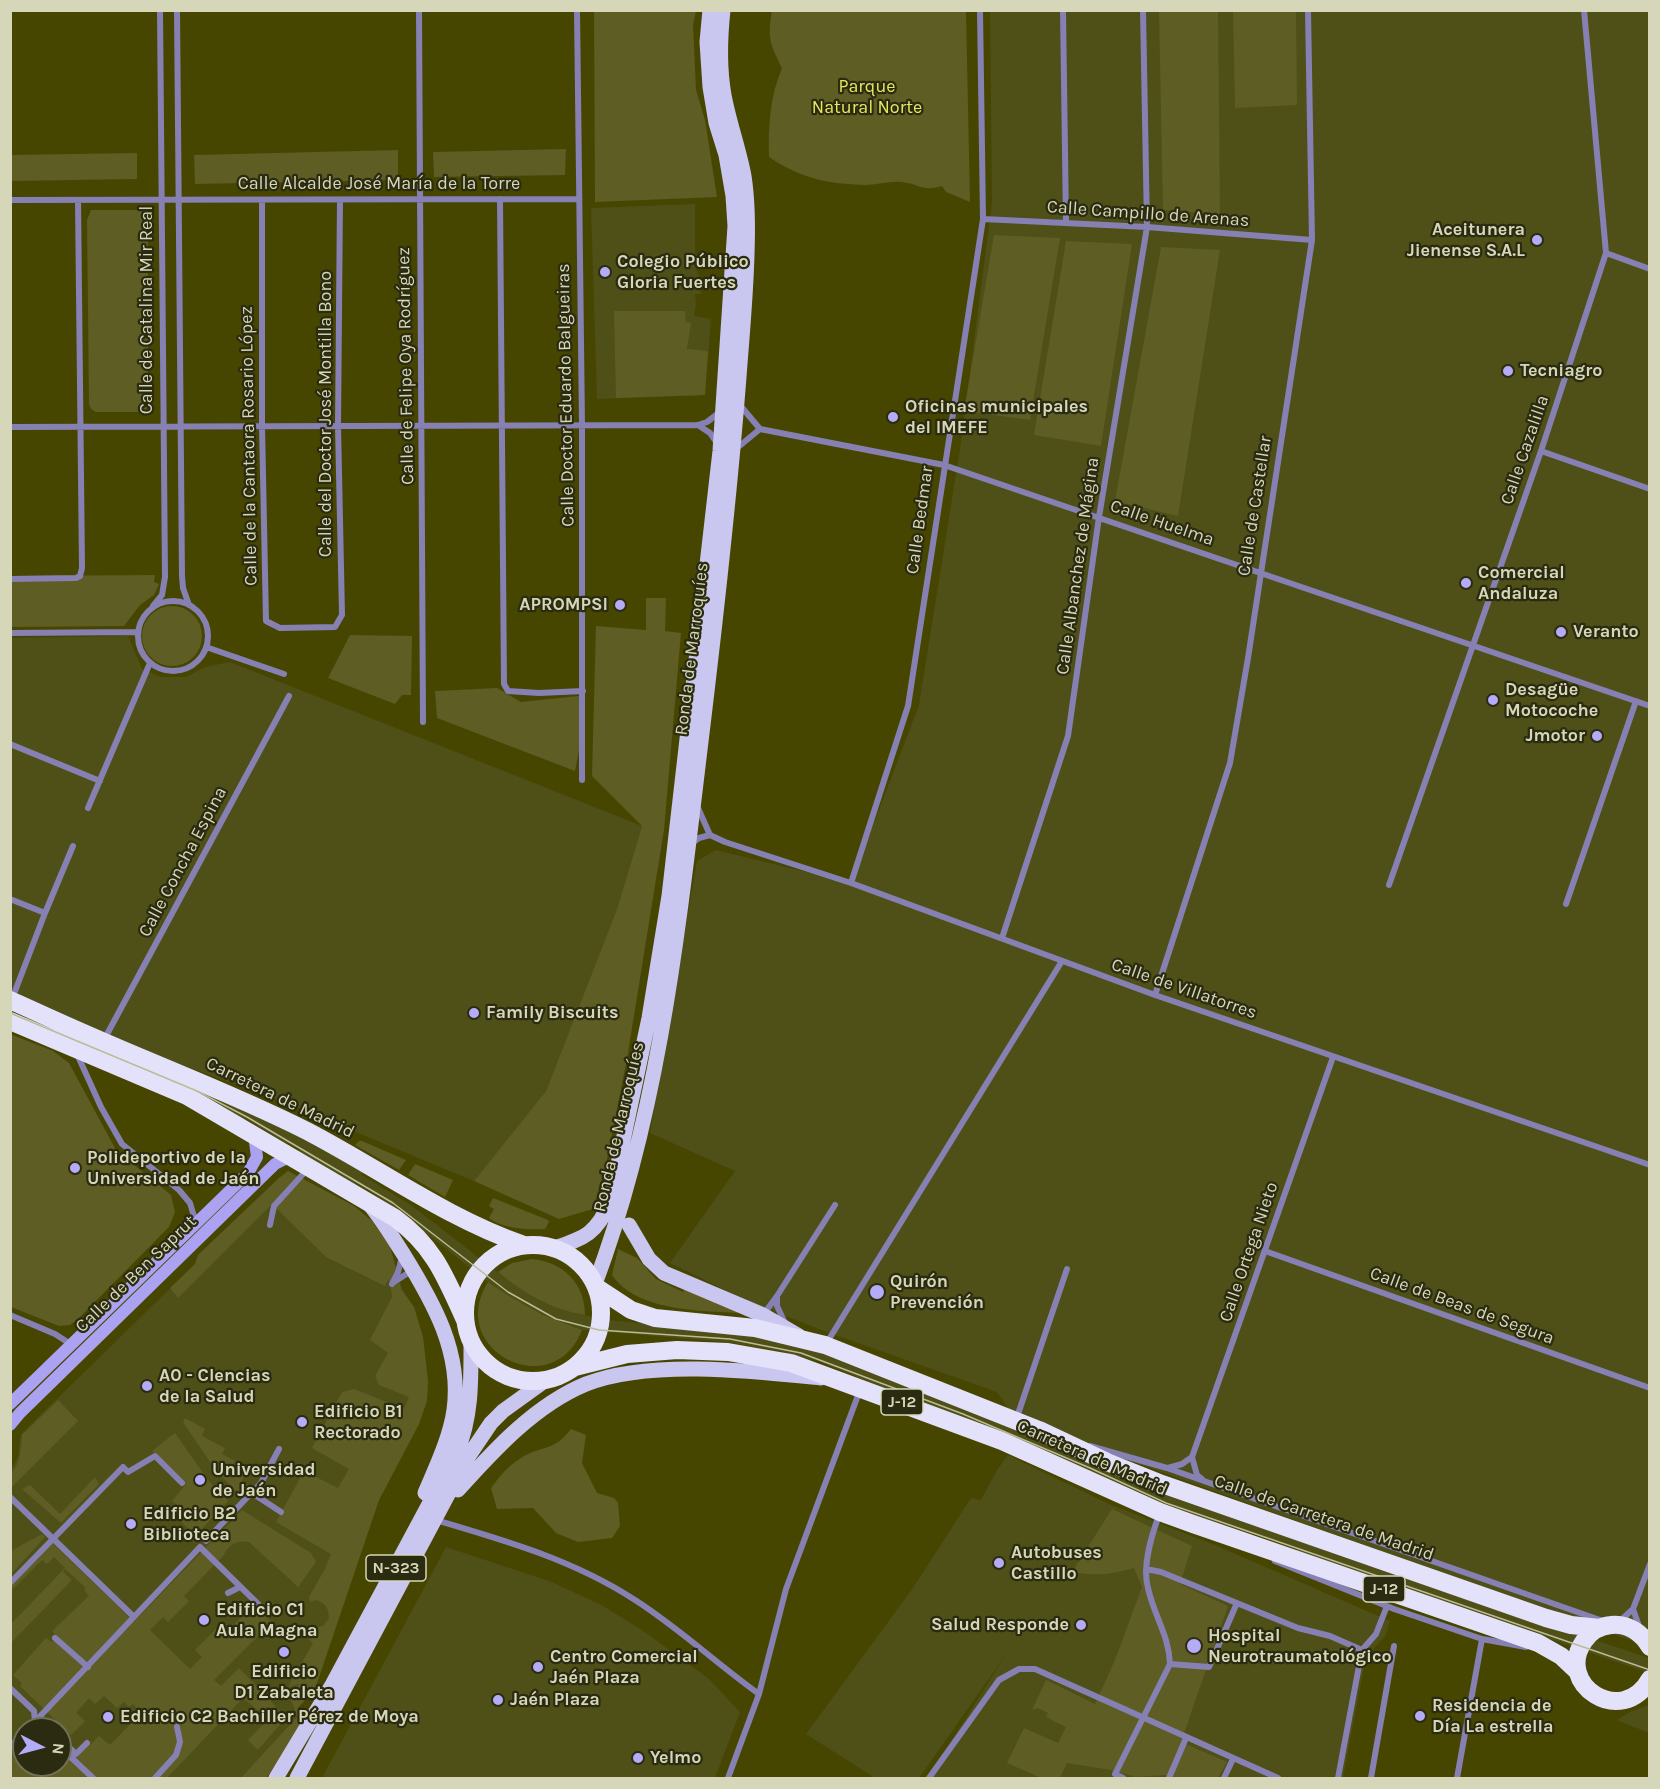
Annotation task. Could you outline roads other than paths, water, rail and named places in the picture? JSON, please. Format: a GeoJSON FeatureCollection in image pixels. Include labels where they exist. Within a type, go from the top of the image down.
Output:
{"type":"FeatureCollection","features":[{"type":"Feature","properties":{"kind":"highway","name":"Carretera de Madrid"},"geometry":{"type":"LineString","coordinates":[[11,1000],[103,1042],[243,1099],[309,1132],[449,1213],[484,1230],[524,1245]]}},
{"type":"Feature","properties":{"kind":"highway"},"geometry":{"type":"LineString","coordinates":[[10,1021],[187,1096],[395,1218],[420,1238],[436,1258],[465,1320],[471,1342],[485,1362],[505,1376],[528,1382],[546,1380],[563,1375],[574,1368],[590,1351],[599,1330],[601,1312],[596,1286],[576,1260],[554,1248],[543,1245],[524,1245],[499,1254],[479,1271],[468,1294],[465,1320]]}},
{"type":"Feature","properties":{"kind":"highway","name":"Carretera de Madrid"},"geometry":{"type":"LineString","coordinates":[[596,1286],[632,1310],[655,1318],[759,1321],[1039,1430]]}},
{"type":"Feature","properties":{"kind":"highway","name":"Carretera de Madrid"},"geometry":{"type":"LineString","coordinates":[[574,1368],[627,1354],[677,1350],[728,1352],[791,1363],[1002,1441],[1160,1512],[1213,1532],[1538,1643],[1554,1651],[1578,1672],[1586,1688],[1600,1698],[1618,1701],[1644,1693]]}},
{"type":"Feature","properties":{"kind":"highway","name":"Calle de Carretera de Madrid"},"geometry":{"type":"LineString","coordinates":[[1039,1430],[1107,1462],[1162,1484],[1546,1618],[1571,1625],[1631,1628],[1648,1643]]}},
{"type":"Feature","properties":{"kind":"highway"},"geometry":{"type":"LineString","coordinates":[[1578,1672],[1577,1657],[1582,1644],[1591,1634],[1609,1626]]}},
{"type":"Feature","properties":{"kind":"highway"},"geometry":{"type":"LineString","coordinates":[[1644,1693],[1650,1679]]}},
{"type":"Feature","properties":{"kind":"main road","name":"Ronda de Marroquíes"},"geometry":{"type":"LineString","coordinates":[[710,10],[707,42],[710,87],[716,123],[726,155],[735,226],[731,404]]}},
{"type":"Feature","properties":{"kind":"main road","name":"Ronda de Marroquíes"},"geometry":{"type":"LineString","coordinates":[[596,1286],[624,1199],[656,1054],[675,950],[694,797],[731,404],[746,285],[747,209],[741,160],[724,94],[720,57],[723,10]]}},
{"type":"Feature","properties":{"kind":"main road","name":"Ronda de Marroquíes"},"geometry":{"type":"LineString","coordinates":[[554,1248],[579,1240],[598,1227],[603,1219],[610,1203],[638,1079],[669,896],[727,451]]}},
{"type":"Feature","properties":{"kind":"main road"},"geometry":{"type":"LineString","coordinates":[[366,1201],[382,1221],[416,1274],[444,1331],[452,1355],[455,1381],[454,1410],[448,1434],[414,1521],[411,1539]]}},
{"type":"Feature","properties":{"kind":"main road"},"geometry":{"type":"LineString","coordinates":[[629,1225],[650,1259],[664,1273],[759,1321]]}},
{"type":"Feature","properties":{"kind":"main road","name":"N-323"},"geometry":{"type":"LineString","coordinates":[[276,1779],[332,1685],[462,1439],[471,1400],[471,1342]]}},
{"type":"Feature","properties":{"kind":"main road"},"geometry":{"type":"LineString","coordinates":[[445,1503],[496,1448],[539,1412],[562,1396],[607,1377],[629,1372],[703,1370],[750,1371],[842,1381]]}},
{"type":"Feature","properties":{"kind":"main road","name":"N-323"},"geometry":{"type":"LineString","coordinates":[[297,1779],[468,1457],[491,1423],[513,1402],[546,1380]]}},
{"type":"Feature","properties":{"kind":"street","name":"Calle de Catalina Mir Real"},"geometry":{"type":"LineString","coordinates":[[153,606],[162,596],[165,577],[160,10]]}},
{"type":"Feature","properties":{"kind":"street","name":"Calle de Catalina Mir Real"},"geometry":{"type":"LineString","coordinates":[[177,10],[182,576],[183,588],[189,605]]}},
{"type":"Feature","properties":{"kind":"street","name":"Calle de Felipe Oya Rodríguez"},"geometry":{"type":"LineString","coordinates":[[419,10],[423,722]]}},
{"type":"Feature","properties":{"kind":"street","name":"Calle Doctor Eduardo Balgueiras"},"geometry":{"type":"LineString","coordinates":[[578,10],[582,424],[582,780]]}},
{"type":"Feature","properties":{"kind":"street","name":"Calle Bedmar"},"geometry":{"type":"LineString","coordinates":[[851,884],[908,706],[983,219],[980,10]]}},
{"type":"Feature","properties":{"kind":"street"},"geometry":{"type":"LineString","coordinates":[[1063,10],[1066,223]]}},
{"type":"Feature","properties":{"kind":"street","name":"Calle Albanchez de Mágina"},"geometry":{"type":"LineString","coordinates":[[1002,938],[1068,736],[1099,517],[1147,227],[1143,10]]}},
{"type":"Feature","properties":{"kind":"street","name":"Calle de Castellar"},"geometry":{"type":"LineString","coordinates":[[1155,995],[1230,763],[1312,240],[1308,10]]}},
{"type":"Feature","properties":{"kind":"street","name":"Calle Cazalilla"},"geometry":{"type":"LineString","coordinates":[[1389,885],[1540,451],[1606,253],[1584,10]]}},
{"type":"Feature","properties":{"kind":"street"},"geometry":{"type":"LineString","coordinates":[[500,199],[504,684],[508,691],[539,693],[583,691]]}},
{"type":"Feature","properties":{"kind":"street","name":"Calle Alcalde José María de la Torre"},"geometry":{"type":"LineString","coordinates":[[10,200],[579,199]]}},
{"type":"Feature","properties":{"kind":"street"},"geometry":{"type":"LineString","coordinates":[[10,579],[76,578],[81,572],[78,200]]}},
{"type":"Feature","properties":{"kind":"street","name":"Calle de la Cantaora Rosario López"},"geometry":{"type":"LineString","coordinates":[[262,200],[262,426],[266,621],[280,628],[335,627]]}},
{"type":"Feature","properties":{"kind":"street","name":"Calle del Doctor José Montilla Bono"},"geometry":{"type":"LineString","coordinates":[[335,627],[342,615],[338,425],[340,200]]}},
{"type":"Feature","properties":{"kind":"street","name":"Calle Campillo de Arenas"},"geometry":{"type":"LineString","coordinates":[[983,219],[1147,227],[1312,240]]}},
{"type":"Feature","properties":{"kind":"street"},"geometry":{"type":"LineString","coordinates":[[1606,253],[1650,269]]}},
{"type":"Feature","properties":{"kind":"street"},"geometry":{"type":"LineString","coordinates":[[10,427],[698,425],[731,404],[760,429],[727,451],[710,433],[698,425]]}},
{"type":"Feature","properties":{"kind":"street","name":"Calle Huelma"},"geometry":{"type":"LineString","coordinates":[[760,429],[944,465],[1650,706]]}},
{"type":"Feature","properties":{"kind":"street"},"geometry":{"type":"LineString","coordinates":[[1540,451],[1650,489]]}},
{"type":"Feature","properties":{"kind":"street"},"geometry":{"type":"LineString","coordinates":[[167,601],[189,605],[196,609],[205,622],[208,639],[196,662],[186,669],[167,671],[150,663],[140,650],[137,632],[142,618],[153,606],[167,601]]}},
{"type":"Feature","properties":{"kind":"street"},"geometry":{"type":"LineString","coordinates":[[10,633],[137,632]]}},
{"type":"Feature","properties":{"kind":"street"},"geometry":{"type":"LineString","coordinates":[[206,646],[284,674]]}},
{"type":"Feature","properties":{"kind":"street"},"geometry":{"type":"LineString","coordinates":[[88,808],[150,663]]}},
{"type":"Feature","properties":{"kind":"street","name":"Calle Concha Espina"},"geometry":{"type":"LineString","coordinates":[[103,1042],[289,696]]}},
{"type":"Feature","properties":{"kind":"street"},"geometry":{"type":"LineString","coordinates":[[1566,904],[1636,701]]}},
{"type":"Feature","properties":{"kind":"street"},"geometry":{"type":"LineString","coordinates":[[10,744],[100,782]]}},
{"type":"Feature","properties":{"kind":"street"},"geometry":{"type":"LineString","coordinates":[[687,853],[694,841],[710,835],[694,797]]}},
{"type":"Feature","properties":{"kind":"street","name":"Calle de Villatorres"},"geometry":{"type":"LineString","coordinates":[[710,835],[1002,938],[1155,995],[1650,1165]]}},
{"type":"Feature","properties":{"kind":"street"},"geometry":{"type":"LineString","coordinates":[[11,1000],[74,846]]}},
{"type":"Feature","properties":{"kind":"street"},"geometry":{"type":"LineString","coordinates":[[10,899],[45,913]]}},
{"type":"Feature","properties":{"kind":"street"},"geometry":{"type":"LineString","coordinates":[[825,1345],[1062,961]]}},
{"type":"Feature","properties":{"kind":"street","name":"Calle de Ben Saprut"},"geometry":{"type":"LineString","coordinates":[[75,1048],[101,1107],[122,1144],[179,1190],[190,1203],[197,1224]]}},
{"type":"Feature","properties":{"kind":"street","name":"Calle Ortega Nieto"},"geometry":{"type":"LineString","coordinates":[[1192,1457],[1333,1057]]}},
{"type":"Feature","properties":{"kind":"street","name":"Calle de Ben Saprut"},"geometry":{"type":"LineString","coordinates":[[10,1404],[248,1173],[257,1154],[254,1134]]}},
{"type":"Feature","properties":{"kind":"street","name":"Calle de Ben Saprut"},"geometry":{"type":"LineString","coordinates":[[10,1425],[275,1164],[291,1156]]}},
{"type":"Feature","properties":{"kind":"street"},"geometry":{"type":"LineString","coordinates":[[270,1226],[274,1206],[304,1173]]}},
{"type":"Feature","properties":{"kind":"street"},"geometry":{"type":"LineString","coordinates":[[624,1199],[629,1225]]}},
{"type":"Feature","properties":{"kind":"street"},"geometry":{"type":"LineString","coordinates":[[759,1321],[835,1205]]}},
{"type":"Feature","properties":{"kind":"street","name":"Calle de Beas de Segura"},"geometry":{"type":"LineString","coordinates":[[1265,1251],[1650,1388]]}},
{"type":"Feature","properties":{"kind":"street"},"geometry":{"type":"LineString","coordinates":[[403,1253],[392,1284],[408,1273],[416,1274]]}},
{"type":"Feature","properties":{"kind":"street"},"geometry":{"type":"LineString","coordinates":[[1016,1420],[1067,1269]]}},
{"type":"Feature","properties":{"kind":"street"},"geometry":{"type":"LineString","coordinates":[[777,1296],[778,1311],[796,1334]]}},
{"type":"Feature","properties":{"kind":"street"},"geometry":{"type":"LineString","coordinates":[[10,1315],[55,1334],[72,1345]]}},
{"type":"Feature","properties":{"kind":"street"},"geometry":{"type":"LineString","coordinates":[[728,1779],[759,1694],[786,1589],[861,1388]]}},
{"type":"Feature","properties":{"kind":"street"},"geometry":{"type":"LineString","coordinates":[[1039,1430],[1167,1468],[1609,1626],[1633,1609],[1650,1564]]}},
{"type":"Feature","properties":{"kind":"street"},"geometry":{"type":"LineString","coordinates":[[210,1536],[261,1483],[279,1449]]}},
{"type":"Feature","properties":{"kind":"street"},"geometry":{"type":"LineString","coordinates":[[10,1583],[123,1467],[128,1472],[155,1456],[182,1483]]}},
{"type":"Feature","properties":{"kind":"street"},"geometry":{"type":"LineString","coordinates":[[1167,1468],[1182,1464],[1192,1457],[1197,1475],[1203,1481]]}},
{"type":"Feature","properties":{"kind":"street"},"geometry":{"type":"LineString","coordinates":[[252,1493],[281,1512]]}},
{"type":"Feature","properties":{"kind":"street"},"geometry":{"type":"LineString","coordinates":[[10,1497],[134,1617]]}},
{"type":"Feature","properties":{"kind":"street"},"geometry":{"type":"LineString","coordinates":[[1123,1779],[1115,1774],[1170,1664],[1169,1648],[1147,1587],[1146,1569],[1160,1512]]}},
{"type":"Feature","properties":{"kind":"street"},"geometry":{"type":"LineString","coordinates":[[435,1520],[561,1561],[608,1584],[635,1599],[664,1620],[725,1670],[759,1694]]}},
{"type":"Feature","properties":{"kind":"street"},"geometry":{"type":"LineString","coordinates":[[1213,1532],[1279,1563],[1387,1606],[1482,1639],[1554,1651]]}},
{"type":"Feature","properties":{"kind":"street"},"geometry":{"type":"LineString","coordinates":[[40,1717],[200,1547],[258,1604]]}},
{"type":"Feature","properties":{"kind":"street"},"geometry":{"type":"LineString","coordinates":[[1146,1569],[1161,1572],[1298,1628],[1330,1636],[1362,1650]]}},
{"type":"Feature","properties":{"kind":"street"},"geometry":{"type":"LineString","coordinates":[[228,1593],[240,1587]]}},
{"type":"Feature","properties":{"kind":"street"},"geometry":{"type":"LineString","coordinates":[[1170,1664],[1209,1667],[1237,1603]]}},
{"type":"Feature","properties":{"kind":"street"},"geometry":{"type":"LineString","coordinates":[[1338,1779],[1362,1650],[1376,1634],[1387,1606]]}},
{"type":"Feature","properties":{"kind":"street"},"geometry":{"type":"LineString","coordinates":[[1633,1609],[1648,1643]]}},
{"type":"Feature","properties":{"kind":"street"},"geometry":{"type":"LineString","coordinates":[[56,1638],[88,1667]]}},
{"type":"Feature","properties":{"kind":"street"},"geometry":{"type":"LineString","coordinates":[[1457,1779],[1482,1639]]}},
{"type":"Feature","properties":{"kind":"street"},"geometry":{"type":"LineString","coordinates":[[1371,1779],[1394,1646]]}},
{"type":"Feature","properties":{"kind":"street"},"geometry":{"type":"LineString","coordinates":[[929,1779],[999,1680],[1019,1669],[1035,1669],[1278,1779]]}},
{"type":"Feature","properties":{"kind":"street"},"geometry":{"type":"LineString","coordinates":[[10,1688],[34,1711],[36,1717]]}},
{"type":"Feature","properties":{"kind":"street"},"geometry":{"type":"LineString","coordinates":[[155,1779],[176,1755],[180,1742],[177,1727]]}},
{"type":"Feature","properties":{"kind":"street"},"geometry":{"type":"LineString","coordinates":[[1169,1779],[1186,1738]]}},
{"type":"Feature","properties":{"kind":"street"},"geometry":{"type":"LineString","coordinates":[[72,1750],[76,1754],[87,1743]]}},
{"type":"Feature","properties":{"kind":"street"},"geometry":{"type":"LineString","coordinates":[[176,1755],[183,1761]]}},
{"type":"Feature","properties":{"kind":"street"},"geometry":{"type":"LineString","coordinates":[[72,1758],[93,1779]]}},
{"type":"Feature","properties":{"kind":"street"},"geometry":{"type":"LineString","coordinates":[[1224,1779],[1233,1759]]}},
{"type":"Feature","properties":{"kind":"tram line"},"geometry":{"type":"LineString","coordinates":[[10,1013],[197,1091],[247,1117],[393,1203],[508,1292],[556,1319],[599,1330],[730,1339],[801,1353],[963,1414],[1166,1503],[1650,1670]]}},
{"type":"Feature","properties":{"kind":"place","name":"Aceitunera Jienense S.A.L"},"geometry":{"type":"Point","coordinates":[1537,240]}},
{"type":"Feature","properties":{"kind":"place","name":"Colegio Público Gloria Fuertes"},"geometry":{"type":"Point","coordinates":[605,272]}},
{"type":"Feature","properties":{"kind":"place","name":"Tecniagro"},"geometry":{"type":"Point","coordinates":[1508,371]}},
{"type":"Feature","properties":{"kind":"place","name":"Oficinas municipales del IMEFE"},"geometry":{"type":"Point","coordinates":[893,417]}},
{"type":"Feature","properties":{"kind":"place","name":"Comercial Andaluza"},"geometry":{"type":"Point","coordinates":[1466,583]}},
{"type":"Feature","properties":{"kind":"place","name":"APROMPSI"},"geometry":{"type":"Point","coordinates":[620,605]}},
{"type":"Feature","properties":{"kind":"place","name":"Veranto"},"geometry":{"type":"Point","coordinates":[1561,632]}},
{"type":"Feature","properties":{"kind":"place","name":"Desagüe Motocoche"},"geometry":{"type":"Point","coordinates":[1493,700]}},
{"type":"Feature","properties":{"kind":"place","name":"Jmotor"},"geometry":{"type":"Point","coordinates":[1597,736]}},
{"type":"Feature","properties":{"kind":"place","name":"Family Biscuits"},"geometry":{"type":"Point","coordinates":[474,1013]}},
{"type":"Feature","properties":{"kind":"place","name":"Polideportivo de la Universidad de Jaén"},"geometry":{"type":"Point","coordinates":[75,1168]}},
{"type":"Feature","properties":{"kind":"place","name":"Quirón Prevención"},"geometry":{"type":"Point","coordinates":[877,1292]}},
{"type":"Feature","properties":{"kind":"place","name":"A0 - CIencias de la Salud"},"geometry":{"type":"Point","coordinates":[147,1386]}},
{"type":"Feature","properties":{"kind":"place","name":"Edificio B1 Rectorado"},"geometry":{"type":"Point","coordinates":[302,1422]}},
{"type":"Feature","properties":{"kind":"place","name":"Universidad de Jaén"},"geometry":{"type":"Point","coordinates":[200,1480]}},
{"type":"Feature","properties":{"kind":"place","name":"Edificio B2 Biblioteca"},"geometry":{"type":"Point","coordinates":[131,1524]}},
{"type":"Feature","properties":{"kind":"place","name":"Autobuses Castillo"},"geometry":{"type":"Point","coordinates":[999,1563]}},
{"type":"Feature","properties":{"kind":"place","name":"Edificio C1 Aula Magna"},"geometry":{"type":"Point","coordinates":[204,1620]}},
{"type":"Feature","properties":{"kind":"place","name":"Salud Responde"},"geometry":{"type":"Point","coordinates":[1081,1625]}},
{"type":"Feature","properties":{"kind":"place","name":"Hospital Neurotraumatológico"},"geometry":{"type":"Point","coordinates":[1194,1646]}},
{"type":"Feature","properties":{"kind":"place","name":"Edificio D1 Zabaleta"},"geometry":{"type":"Point","coordinates":[284,1652]}},
{"type":"Feature","properties":{"kind":"place","name":"Centro Comercial Jaén Plaza"},"geometry":{"type":"Point","coordinates":[538,1667]}},
{"type":"Feature","properties":{"kind":"place","name":"Jaén Plaza"},"geometry":{"type":"Point","coordinates":[498,1700]}},
{"type":"Feature","properties":{"kind":"place","name":"Residencia de Día La estrella"},"geometry":{"type":"Point","coordinates":[1420,1716]}},
{"type":"Feature","properties":{"kind":"place","name":"Edificio C2 Bachiller Pérez de Moya"},"geometry":{"type":"Point","coordinates":[108,1717]}},
{"type":"Feature","properties":{"kind":"place","name":"Yelmo"},"geometry":{"type":"Point","coordinates":[638,1758]}},
{"type":"Feature","properties":{"kind":"park label","name":"Parque Natural Norte"},"geometry":{"type":"Point","coordinates":[867,97]}}]}
